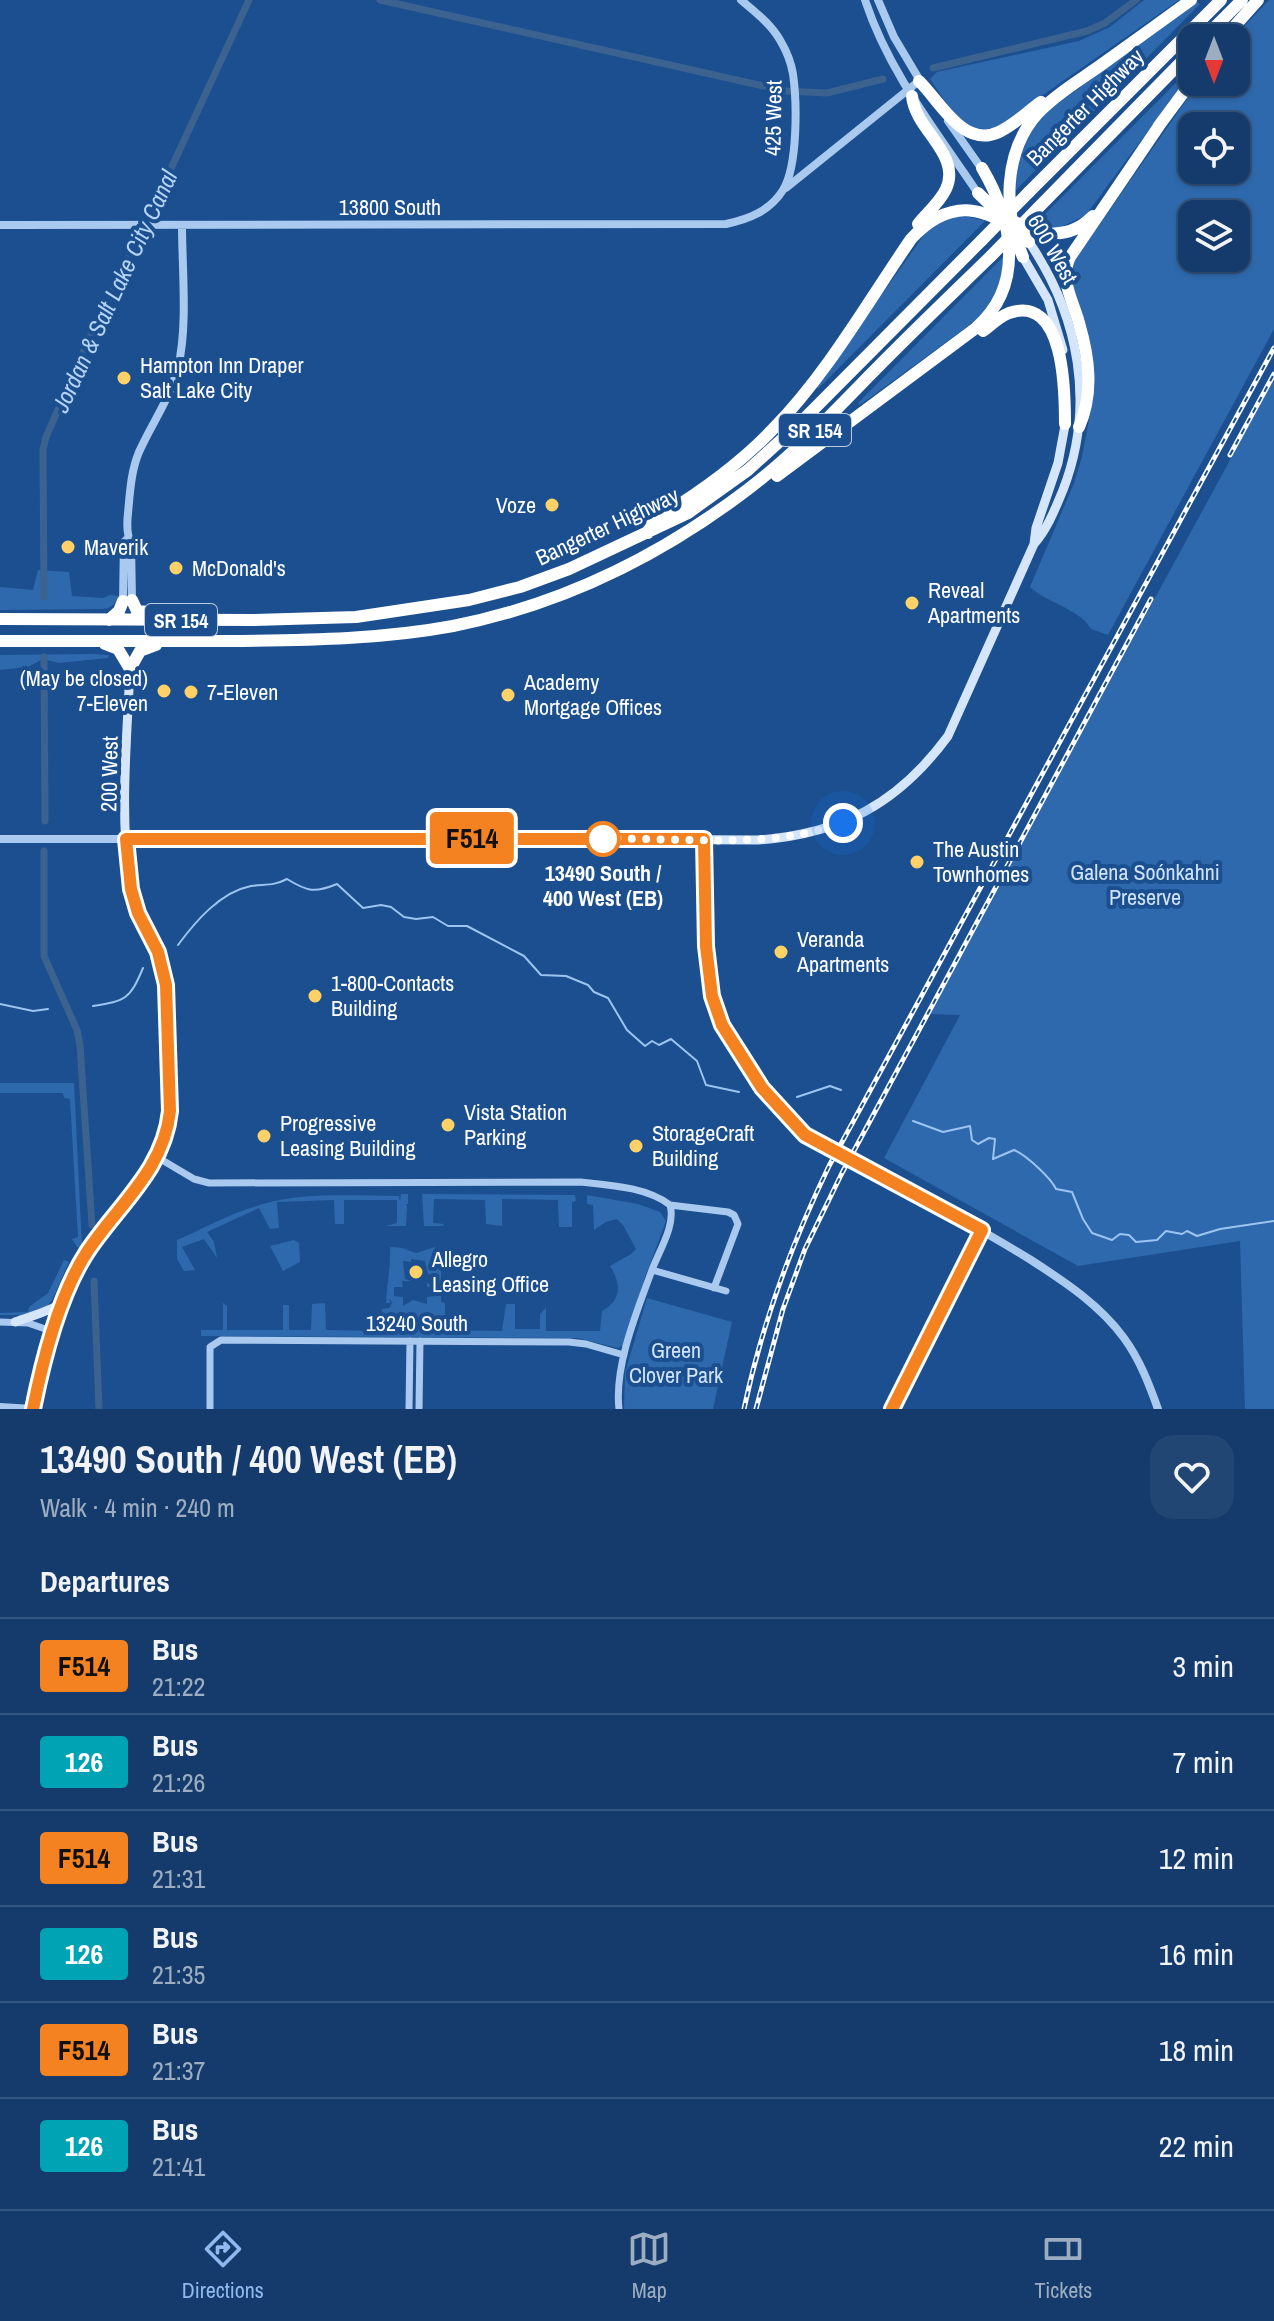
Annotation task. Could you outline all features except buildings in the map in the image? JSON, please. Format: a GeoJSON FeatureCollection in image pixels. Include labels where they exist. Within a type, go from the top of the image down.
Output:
{"type":"FeatureCollection","features":[{"type":"Feature","properties":{"kind":"highway"},"geometry":{"type":"LineString","coordinates":[[614,573],[636,568],[721,518],[976,328],[998,303],[1009,269],[1011,168],[1018,144],[1032,121],[1051,101],[1191,0]]}},
{"type":"Feature","properties":{"kind":"highway","name":"Bangerter Highway"},"geometry":{"type":"LineString","coordinates":[[0,619],[356,617],[439,606],[520,587],[569,569],[688,513],[784,439],[1221,0]]}},
{"type":"Feature","properties":{"kind":"highway"},"geometry":{"type":"LineString","coordinates":[[1218,24],[1242,0]]}},
{"type":"Feature","properties":{"kind":"highway"},"geometry":{"type":"LineString","coordinates":[[1237,24],[1258,0]]}},
{"type":"Feature","properties":{"kind":"highway"},"geometry":{"type":"LineString","coordinates":[[919,81],[963,130],[990,135],[1134,41]]}},
{"type":"Feature","properties":{"kind":"highway","name":"Bangerter Highway"},"geometry":{"type":"LineString","coordinates":[[0,641],[347,639],[422,631],[513,611],[614,573],[697,526],[766,475],[802,443],[1178,65]]}},
{"type":"Feature","properties":{"kind":"highway"},"geometry":{"type":"LineString","coordinates":[[909,92],[913,110],[946,157],[949,171],[945,191],[913,232],[911,239]]}},
{"type":"Feature","properties":{"kind":"highway"},"geometry":{"type":"LineString","coordinates":[[648,533],[651,522],[721,476],[784,417],[807,390],[911,239],[928,222],[947,213],[965,211],[1038,232],[1059,234],[1072,230],[1088,221],[1181,96]]}},
{"type":"Feature","properties":{"kind":"highway"},"geometry":{"type":"LineString","coordinates":[[1079,427],[1088,398],[1089,369],[1081,327],[1065,282],[1066,267],[1163,120]]}},
{"type":"Feature","properties":{"kind":"highway"},"geometry":{"type":"LineString","coordinates":[[982,168],[1023,257]]}},
{"type":"Feature","properties":{"kind":"highway"},"geometry":{"type":"LineString","coordinates":[[978,193],[1029,242]]}},
{"type":"Feature","properties":{"kind":"highway"},"geometry":{"type":"LineString","coordinates":[[938,356],[1009,313],[1026,312],[1038,316],[1050,327],[1055,339],[1063,381],[1065,424]]}},
{"type":"Feature","properties":{"kind":"highway"},"geometry":{"type":"LineString","coordinates":[[109,620],[128,601],[137,611],[197,613],[206,620]]}},
{"type":"Feature","properties":{"kind":"highway"},"geometry":{"type":"LineString","coordinates":[[93,641],[118,649],[130,669],[140,651],[170,641]]}},
{"type":"Feature","properties":{"kind":"main road","name":"600 West"},"geometry":{"type":"LineString","coordinates":[[126,839],[758,840],[789,838],[833,827],[884,801],[930,761],[948,736],[1034,544],[1047,526],[1073,457],[1081,392],[1073,335],[1058,292],[1029,242]]}},
{"type":"Feature","properties":{"kind":"main road","name":"600 West"},"geometry":{"type":"LineString","coordinates":[[1023,257],[1043,289],[1059,334],[1066,379],[1065,424],[1058,463],[1034,544]]}},
{"type":"Feature","properties":{"kind":"main road","name":"200 West"},"geometry":{"type":"LineString","coordinates":[[33,1409],[71,1279],[87,1251],[157,1157],[165,1139],[170,1111],[166,985],[158,952],[138,913],[131,889],[126,839],[130,669]]}},
{"type":"Feature","properties":{"kind":"main road"},"geometry":{"type":"LineString","coordinates":[[15,1322],[39,1316],[64,1302]]}},
{"type":"Feature","properties":{"kind":"street","name":"425 West"},"geometry":{"type":"LineString","coordinates":[[741,0],[778,36],[788,55],[794,85],[793,157],[783,190],[773,202]]}},
{"type":"Feature","properties":{"kind":"street"},"geometry":{"type":"LineString","coordinates":[[865,0],[892,64],[978,193]]}},
{"type":"Feature","properties":{"kind":"street"},"geometry":{"type":"LineString","coordinates":[[878,0],[894,37],[919,81],[982,168]]}},
{"type":"Feature","properties":{"kind":"street"},"geometry":{"type":"LineString","coordinates":[[783,190],[919,81]]}},
{"type":"Feature","properties":{"kind":"street","name":"13800 South"},"geometry":{"type":"LineString","coordinates":[[0,225],[726,224],[746,220],[773,202]]}},
{"type":"Feature","properties":{"kind":"street"},"geometry":{"type":"LineString","coordinates":[[128,601],[131,543],[128,538],[133,471],[164,406],[179,364],[182,342],[182,225]]}},
{"type":"Feature","properties":{"kind":"street"},"geometry":{"type":"LineString","coordinates":[[0,839],[126,839]]}},
{"type":"Feature","properties":{"kind":"street"},"geometry":{"type":"LineString","coordinates":[[704,839],[706,946],[712,996],[722,1025],[762,1088],[805,1135],[982,1230],[1091,1302],[1122,1335],[1137,1358],[1158,1409]]}},
{"type":"Feature","properties":{"kind":"street"},"geometry":{"type":"LineString","coordinates":[[157,1157],[194,1179],[209,1183],[581,1182],[630,1189],[664,1200],[670,1205],[728,1212],[737,1219],[736,1230],[714,1288]]}},
{"type":"Feature","properties":{"kind":"street"},"geometry":{"type":"LineString","coordinates":[[619,1409],[618,1385],[624,1355],[672,1219],[670,1205]]}},
{"type":"Feature","properties":{"kind":"street"},"geometry":{"type":"LineString","coordinates":[[892,1409],[982,1230]]}},
{"type":"Feature","properties":{"kind":"street"},"geometry":{"type":"LineString","coordinates":[[652,1270],[726,1291]]}},
{"type":"Feature","properties":{"kind":"street"},"geometry":{"type":"LineString","coordinates":[[0,1322],[28,1323],[54,1332]]}},
{"type":"Feature","properties":{"kind":"street","name":"13240 South"},"geometry":{"type":"LineString","coordinates":[[210,1409],[210,1347],[221,1340],[578,1343],[624,1355]]}},
{"type":"Feature","properties":{"kind":"street"},"geometry":{"type":"LineString","coordinates":[[409,1409],[410,1341]]}},
{"type":"Feature","properties":{"kind":"street"},"geometry":{"type":"LineString","coordinates":[[419,1409],[420,1341]]}},
{"type":"Feature","properties":{"kind":"street"},"geometry":{"type":"LineString","coordinates":[[0,1407],[33,1409]]}},
{"type":"Feature","properties":{"kind":"green space"},"geometry":{"type":"Polygon","coordinates":[[[1144,0],[1179,0],[997,127],[975,128],[965,123],[950,108],[930,79],[937,72],[1079,41],[1110,27],[1144,0]]]}},
{"type":"Feature","properties":{"kind":"green space"},"geometry":{"type":"Polygon","coordinates":[[[1269,0],[1274,0],[1274,329],[1108,635],[1091,629],[1079,616],[1030,587],[1074,483],[1092,403],[1069,283],[1070,267],[1178,112],[1178,184],[1250,184],[1250,112],[1178,112],[1189,96],[1250,96],[1250,24],[1246,24],[1269,0]]]}},
{"type":"Feature","properties":{"kind":"green space"},"geometry":{"type":"Polygon","coordinates":[[[1197,2],[1200,4],[1016,190],[1024,147],[1048,111],[1197,2]]]}},
{"type":"Feature","properties":{"kind":"green space"},"geometry":{"type":"Polygon","coordinates":[[[1178,81],[1178,90],[1086,215],[1059,228],[1035,224],[1178,81]]]}},
{"type":"Feature","properties":{"kind":"green space"},"geometry":{"type":"Polygon","coordinates":[[[951,217],[985,221],[818,389],[816,387],[924,235],[932,226],[951,217]]]}},
{"type":"Feature","properties":{"kind":"green space"},"geometry":{"type":"Polygon","coordinates":[[[1004,256],[997,289],[979,318],[860,405],[858,403],[1004,256]]]}},
{"type":"Feature","properties":{"kind":"green space","name":"Galena Soónkahni Preserve"},"geometry":{"type":"Polygon","coordinates":[[[1274,379],[1274,1409],[1245,1409],[1240,1241],[1078,1266],[884,1158],[960,1015],[929,1014],[1274,379]]]}},
{"type":"Feature","properties":{"kind":"green space"},"geometry":{"type":"Polygon","coordinates":[[[38,570],[69,572],[72,596],[119,596],[113,605],[103,609],[0,610],[0,587],[33,590],[38,570]]]}},
{"type":"Feature","properties":{"kind":"green space"},"geometry":{"type":"Polygon","coordinates":[[[0,655],[109,655],[108,658],[59,663],[43,659],[28,667],[0,670],[0,655]]]}},
{"type":"Feature","properties":{"kind":"green space"},"geometry":{"type":"Polygon","coordinates":[[[0,1083],[74,1083],[82,1247],[77,1247],[72,1239],[78,1237],[70,1099],[64,1098],[63,1093],[0,1093],[0,1083]]]}},
{"type":"Feature","properties":{"kind":"green space"},"geometry":{"type":"Polygon","coordinates":[[[401,1194],[408,1194],[406,1226],[385,1226],[397,1223],[397,1200],[344,1200],[344,1224],[335,1224],[334,1200],[277,1202],[279,1228],[270,1229],[259,1208],[207,1232],[214,1242],[217,1258],[204,1239],[182,1247],[195,1270],[184,1271],[177,1259],[177,1240],[263,1204],[279,1200],[330,1196],[399,1196],[400,1202],[401,1194]]]}},
{"type":"Feature","properties":{"kind":"green space"},"geometry":{"type":"Polygon","coordinates":[[[422,1194],[575,1195],[576,1201],[572,1202],[572,1227],[559,1227],[558,1200],[502,1199],[502,1226],[486,1224],[485,1200],[434,1199],[433,1223],[444,1224],[424,1226],[422,1194]]]}},
{"type":"Feature","properties":{"kind":"green space"},"geometry":{"type":"Polygon","coordinates":[[[587,1195],[638,1204],[660,1212],[666,1221],[624,1345],[618,1348],[577,1338],[201,1336],[201,1330],[223,1330],[223,1303],[227,1306],[227,1330],[283,1330],[283,1305],[289,1305],[289,1330],[311,1330],[312,1304],[325,1303],[326,1330],[382,1331],[382,1309],[389,1308],[392,1303],[389,1298],[390,1303],[386,1303],[390,1247],[416,1253],[435,1247],[436,1261],[441,1266],[445,1330],[502,1331],[506,1304],[515,1304],[515,1329],[540,1329],[540,1314],[546,1308],[546,1331],[600,1331],[602,1311],[613,1302],[618,1292],[610,1266],[636,1249],[617,1219],[594,1230],[593,1205],[587,1204],[587,1195]],[[403,1261],[405,1279],[411,1281],[402,1281],[403,1287],[394,1287],[394,1296],[403,1297],[403,1306],[413,1300],[427,1304],[427,1297],[436,1296],[436,1287],[427,1287],[427,1283],[432,1285],[432,1274],[428,1274],[425,1261],[403,1261]]]}},
{"type":"Feature","properties":{"kind":"green space"},"geometry":{"type":"Polygon","coordinates":[[[294,1240],[299,1243],[300,1262],[283,1271],[270,1246],[294,1240]]]}},
{"type":"Feature","properties":{"kind":"green space"},"geometry":{"type":"Polygon","coordinates":[[[64,1260],[69,1262],[47,1306],[31,1314],[0,1315],[28,1312],[29,1307],[48,1293],[64,1260]]]}},
{"type":"Feature","properties":{"kind":"green space","name":"Green Clover Park"},"geometry":{"type":"Polygon","coordinates":[[[647,1298],[732,1322],[713,1409],[624,1409],[625,1373],[647,1298]]]}},
{"type":"Feature","properties":{"kind":"waterway","name":"Jordan & Salt Lake City Canal"},"geometry":{"type":"LineString","coordinates":[[44,597],[43,450],[46,437],[93,330],[249,0]]}},
{"type":"Feature","properties":{"kind":"waterway","name":"Jordan & Salt Lake City Canal"},"geometry":{"type":"LineString","coordinates":[[380,0],[786,91],[827,93],[883,79]]}},
{"type":"Feature","properties":{"kind":"waterway","name":"Jordan & Salt Lake City Canal"},"geometry":{"type":"LineString","coordinates":[[933,68],[1087,31],[1105,23],[1136,0]]}},
{"type":"Feature","properties":{"kind":"waterway","name":"Jordan & Salt Lake City Canal"},"geometry":{"type":"LineString","coordinates":[[44,657],[45,821]]}},
{"type":"Feature","properties":{"kind":"waterway","name":"Jordan & Salt Lake City Canal"},"geometry":{"type":"LineString","coordinates":[[44,851],[44,956],[77,1030],[80,1045],[92,1225]]}},
{"type":"Feature","properties":{"kind":"waterway"},"geometry":{"type":"LineString","coordinates":[[178,945],[209,909],[240,889],[287,879],[312,890],[337,884],[363,908],[381,905],[391,907],[404,917],[433,917],[448,926],[467,926],[524,956],[541,975],[566,976],[588,985],[594,992],[608,998],[627,1030],[645,1046],[652,1041],[659,1045],[671,1039],[697,1061],[706,1085],[739,1092]]}},
{"type":"Feature","properties":{"kind":"waterway"},"geometry":{"type":"LineString","coordinates":[[93,1006],[126,997],[143,968]]}},
{"type":"Feature","properties":{"kind":"waterway"},"geometry":{"type":"LineString","coordinates":[[0,1004],[33,1011],[48,1009]]}},
{"type":"Feature","properties":{"kind":"waterway"},"geometry":{"type":"LineString","coordinates":[[797,1097],[830,1086],[841,1090]]}},
{"type":"Feature","properties":{"kind":"waterway"},"geometry":{"type":"LineString","coordinates":[[913,1121],[943,1132],[970,1126],[972,1140],[978,1144],[989,1138],[995,1139],[993,1159],[1014,1150],[1044,1173],[1056,1189],[1072,1192],[1092,1233],[1112,1240],[1120,1234],[1129,1235],[1136,1242],[1157,1240],[1166,1231],[1182,1234],[1187,1231],[1197,1236],[1220,1229],[1274,1221]]}},
{"type":"Feature","properties":{"kind":"waterway","name":"Jordan & Salt Lake City Canal"},"geometry":{"type":"LineString","coordinates":[[94,1281],[99,1409]]}},
{"type":"Feature","properties":{"kind":"railway"},"geometry":{"type":"LineString","coordinates":[[744,1409],[779,1285],[829,1166],[1274,348]]}},
{"type":"Feature","properties":{"kind":"railway"},"geometry":{"type":"LineString","coordinates":[[1230,455],[1274,374]]}},
{"type":"Feature","properties":{"kind":"railway"},"geometry":{"type":"LineString","coordinates":[[756,1409],[783,1309],[805,1249],[842,1173],[1151,599]]}},
{"type":"Feature","properties":{"kind":"bus line","name":"F514"},"geometry":{"type":"LineString","coordinates":[[33,1409],[43,1363],[71,1279],[87,1251],[147,1175],[168,1127],[166,985],[158,952],[138,913],[131,889],[126,839],[211,837],[704,839],[706,946],[712,996],[722,1025],[762,1088],[805,1135],[982,1230],[892,1409]]}},
{"type":"Feature","properties":{"kind":"place","name":"Hampton Inn Draper Salt Lake City"},"geometry":{"type":"Point","coordinates":[124,378]}},
{"type":"Feature","properties":{"kind":"place","name":"Voze"},"geometry":{"type":"Point","coordinates":[552,505]}},
{"type":"Feature","properties":{"kind":"place","name":"Maverik"},"geometry":{"type":"Point","coordinates":[68,547]}},
{"type":"Feature","properties":{"kind":"place","name":"McDonald's"},"geometry":{"type":"Point","coordinates":[176,568]}},
{"type":"Feature","properties":{"kind":"place","name":"Reveal Apartments"},"geometry":{"type":"Point","coordinates":[912,603]}},
{"type":"Feature","properties":{"kind":"place","name":"(May be closed) 7-Eleven"},"geometry":{"type":"Point","coordinates":[164,691]}},
{"type":"Feature","properties":{"kind":"place","name":"7-Eleven"},"geometry":{"type":"Point","coordinates":[191,692]}},
{"type":"Feature","properties":{"kind":"place","name":"Academy Mortgage Offices"},"geometry":{"type":"Point","coordinates":[508,695]}},
{"type":"Feature","properties":{"kind":"place","name":"13490 South / 400 West (EB)"},"geometry":{"type":"Point","coordinates":[603,839]}},
{"type":"Feature","properties":{"kind":"place","name":"The Austin Townhomes"},"geometry":{"type":"Point","coordinates":[917,862]}},
{"type":"Feature","properties":{"kind":"place","name":"Veranda Apartments"},"geometry":{"type":"Point","coordinates":[781,952]}},
{"type":"Feature","properties":{"kind":"place","name":"1-800-Contacts Building"},"geometry":{"type":"Point","coordinates":[315,996]}},
{"type":"Feature","properties":{"kind":"place","name":"Vista Station Parking"},"geometry":{"type":"Point","coordinates":[448,1125]}},
{"type":"Feature","properties":{"kind":"place","name":"Progressive Leasing Building"},"geometry":{"type":"Point","coordinates":[264,1136]}},
{"type":"Feature","properties":{"kind":"place","name":"StorageCraft Building"},"geometry":{"type":"Point","coordinates":[636,1146]}},
{"type":"Feature","properties":{"kind":"place","name":"Allegro Leasing Office"},"geometry":{"type":"Point","coordinates":[416,1272]}},
{"type":"Feature","properties":{"kind":"route"},"geometry":{"type":"LineString","coordinates":[[603,839],[789,838],[843,823]]}}]}
